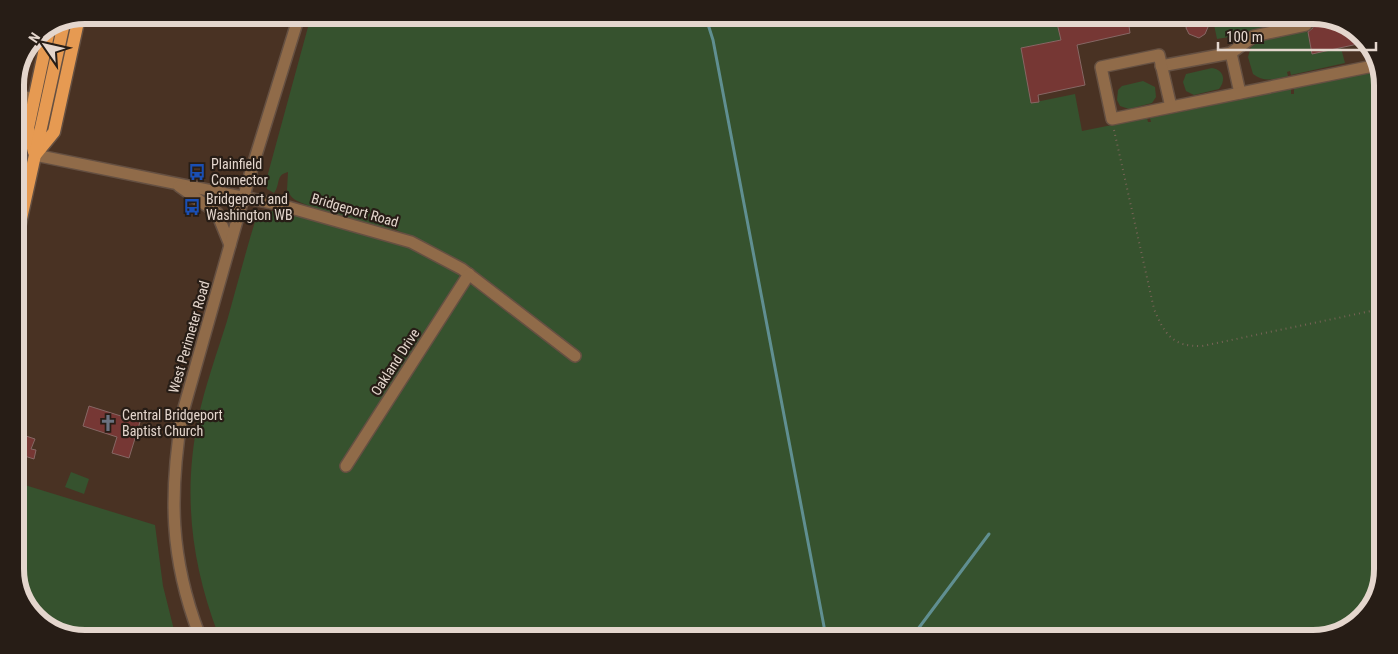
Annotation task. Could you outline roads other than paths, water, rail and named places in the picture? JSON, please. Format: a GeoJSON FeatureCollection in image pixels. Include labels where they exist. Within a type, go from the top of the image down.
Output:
{"type":"FeatureCollection","features":[{"type":"Feature","properties":{"kind":"main road"},"geometry":{"type":"LineString","coordinates":[[34,162],[54,132],[77,25]]}},
{"type":"Feature","properties":{"kind":"main road"},"geometry":{"type":"LineString","coordinates":[[24,188],[34,162],[63,27]]}},
{"type":"Feature","properties":{"kind":"main road"},"geometry":{"type":"LineString","coordinates":[[34,162],[28,128],[48,36]]}},
{"type":"Feature","properties":{"kind":"street","name":"West Perimeter Road"},"geometry":{"type":"LineString","coordinates":[[197,630],[188,607],[177,555],[173,478],[182,415],[244,197],[297,24]]}},
{"type":"Feature","properties":{"kind":"street"},"geometry":{"type":"LineString","coordinates":[[1161,66],[1231,53],[1254,36],[1274,26],[1306,25]]}},
{"type":"Feature","properties":{"kind":"street"},"geometry":{"type":"LineString","coordinates":[[1231,53],[1240,92]]}},
{"type":"Feature","properties":{"kind":"street"},"geometry":{"type":"LineString","coordinates":[[1171,107],[1159,55],[1101,67],[1112,122],[1240,92],[1371,66]]}},
{"type":"Feature","properties":{"kind":"street"},"geometry":{"type":"LineString","coordinates":[[24,97],[34,99]]}},
{"type":"Feature","properties":{"kind":"street","name":"Bridgeport Road"},"geometry":{"type":"LineString","coordinates":[[24,163],[34,162],[174,183],[244,197],[298,209],[402,239],[440,256],[469,274],[575,356]]}},
{"type":"Feature","properties":{"kind":"street"},"geometry":{"type":"LineString","coordinates":[[174,183],[217,213],[223,223],[230,245]]}},
{"type":"Feature","properties":{"kind":"street","name":"Oakland Drive"},"geometry":{"type":"LineString","coordinates":[[346,466],[469,274]]}},
{"type":"Feature","properties":{"kind":"waterway"},"geometry":{"type":"LineString","coordinates":[[708,24],[713,40],[825,630]]}},
{"type":"Feature","properties":{"kind":"waterway"},"geometry":{"type":"LineString","coordinates":[[917,630],[989,534]]}},
{"type":"Feature","properties":{"kind":"place","name":"Plainfield Connector"},"geometry":{"type":"Point","coordinates":[197,172]}},
{"type":"Feature","properties":{"kind":"place","name":"Bridgeport and Washington WB"},"geometry":{"type":"Point","coordinates":[192,207]}},
{"type":"Feature","properties":{"kind":"place","name":"Central Bridgeport Baptist Church"},"geometry":{"type":"Point","coordinates":[108,423]}}]}
